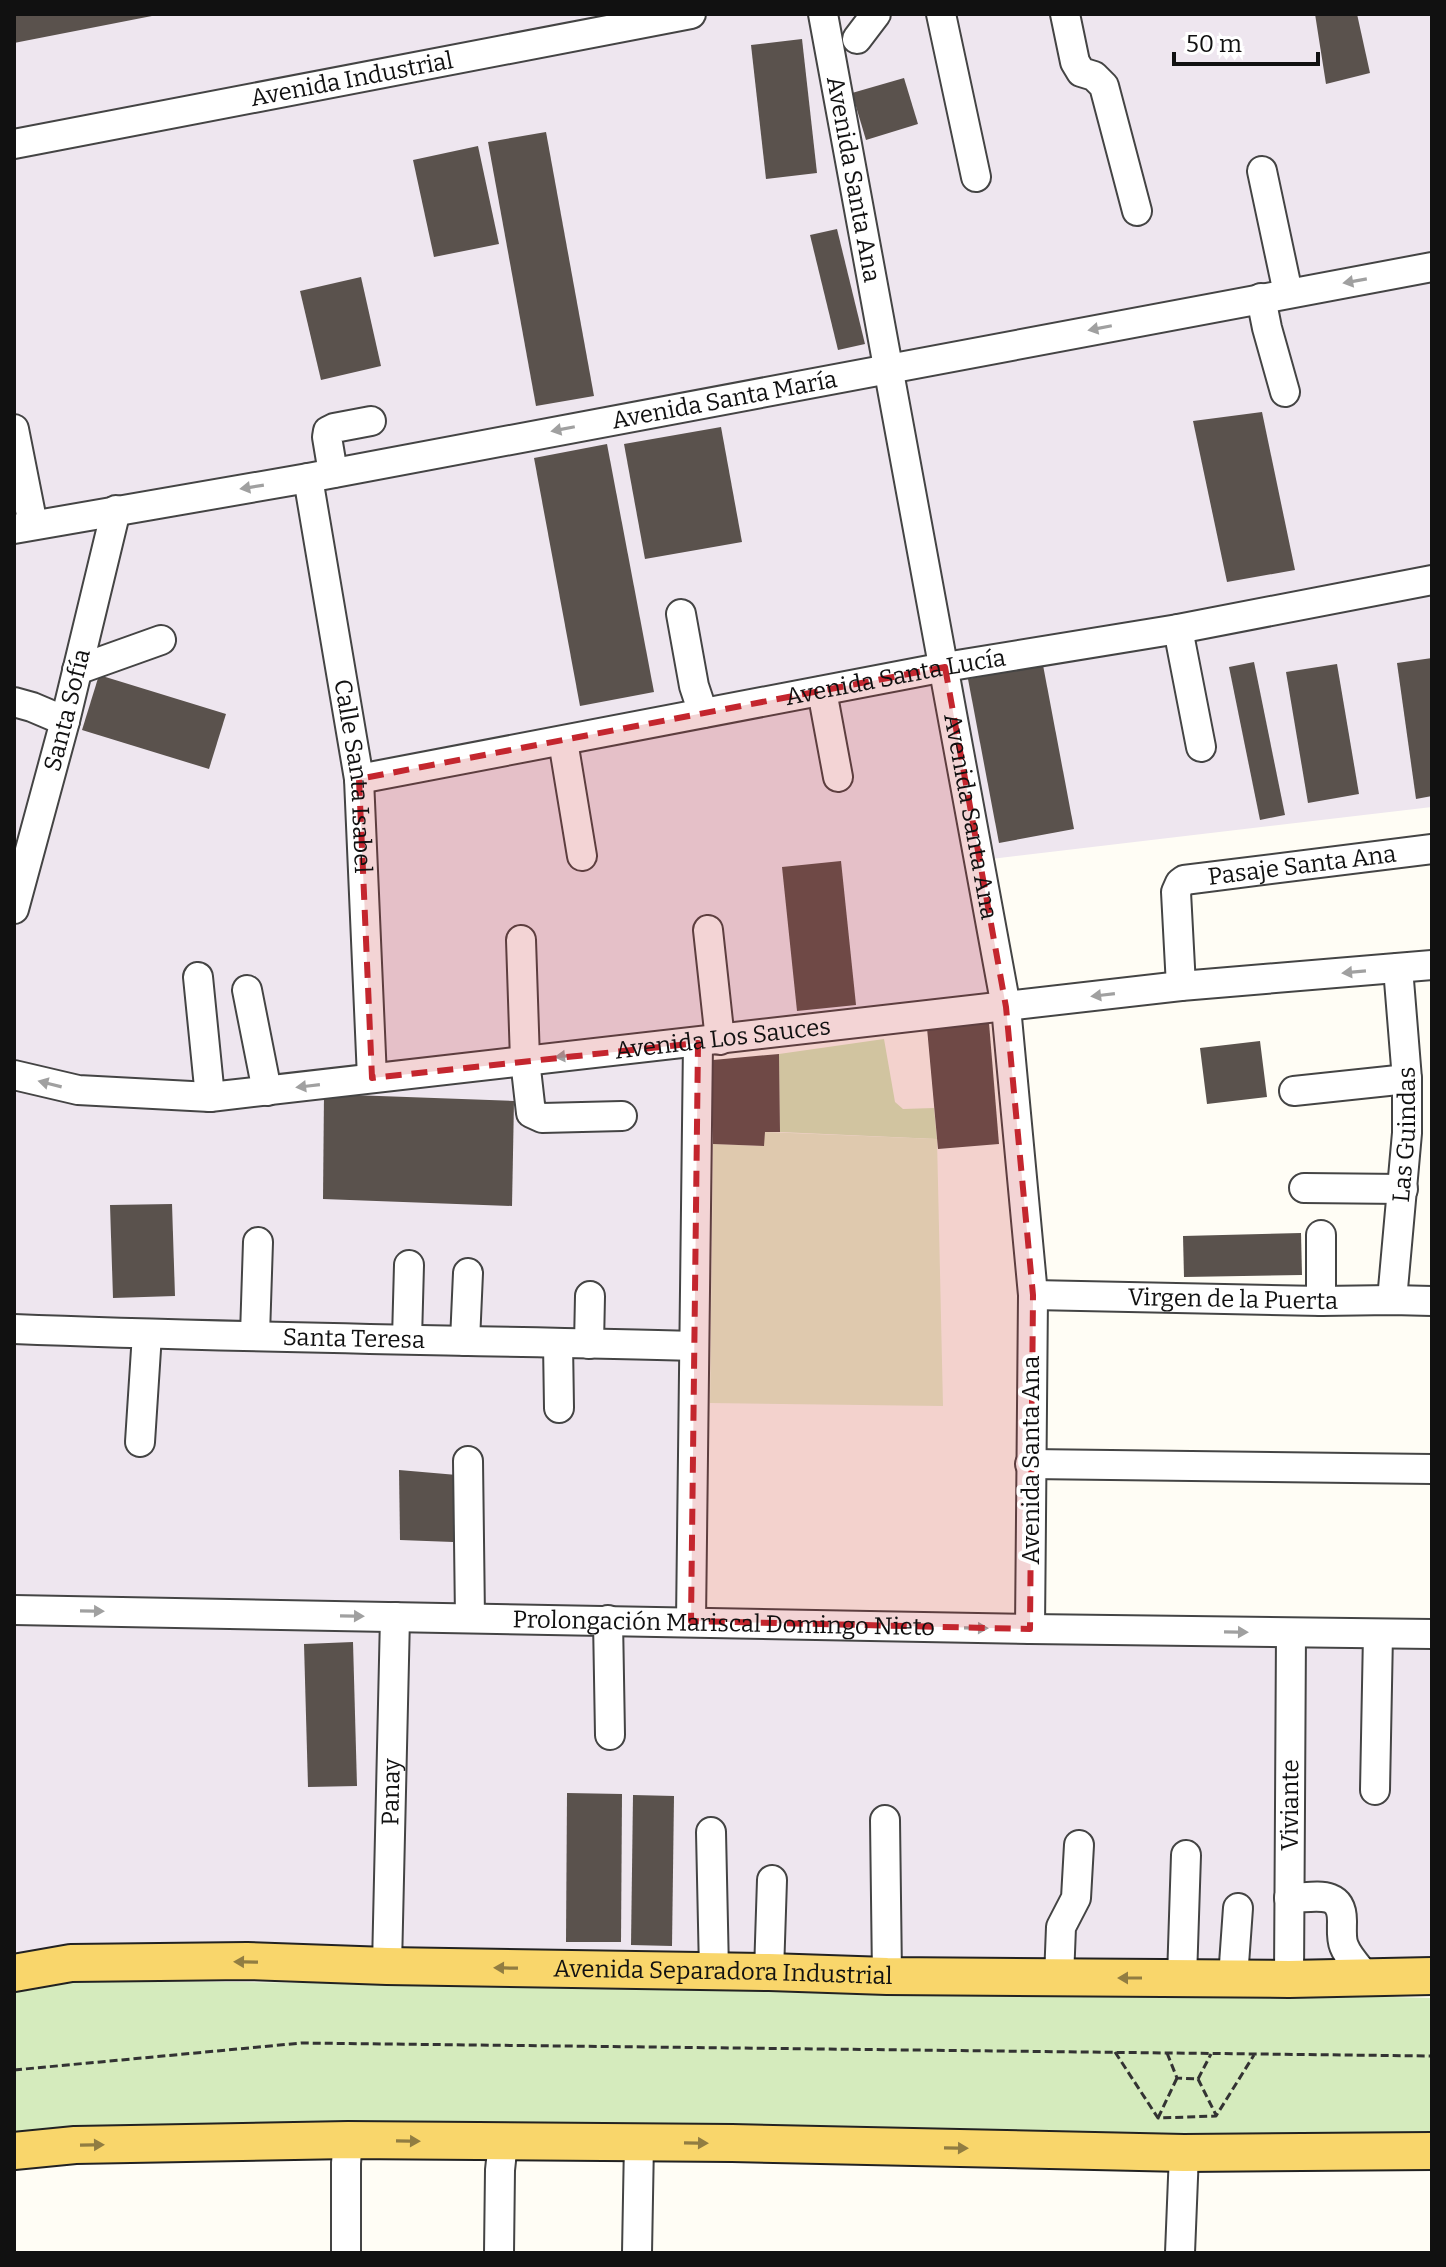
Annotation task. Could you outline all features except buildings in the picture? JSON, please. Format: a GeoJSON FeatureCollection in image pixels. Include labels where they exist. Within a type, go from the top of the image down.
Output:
{"type":"FeatureCollection","features":[{"type":"Feature","properties":{"kind":"main road","name":"Avenida Separadora Industrial"},"geometry":{"type":"LineString","coordinates":[[14,1973],[71,1963],[247,1961],[887,1976],[1289,1979],[1432,1976]]}},
{"type":"Feature","properties":{"kind":"main road"},"geometry":{"type":"LineString","coordinates":[[14,2151],[75,2145],[348,2140],[639,2142],[1184,2153],[1432,2151]]}},
{"type":"Feature","properties":{"kind":"street","name":"Avenida Industrial"},"geometry":{"type":"LineString","coordinates":[[14,144],[691,14]]}},
{"type":"Feature","properties":{"kind":"street","name":"Avenida Santa Ana"},"geometry":{"type":"LineString","coordinates":[[823,14],[1006,1007],[1033,1295],[1030,1629]]}},
{"type":"Feature","properties":{"kind":"street"},"geometry":{"type":"LineString","coordinates":[[857,39],[876,14]]}},
{"type":"Feature","properties":{"kind":"street"},"geometry":{"type":"LineString","coordinates":[[941,14],[976,177]]}},
{"type":"Feature","properties":{"kind":"street"},"geometry":{"type":"LineString","coordinates":[[1065,14],[1075,62],[1081,72],[1094,76],[1104,86],[1137,211]]}},
{"type":"Feature","properties":{"kind":"street"},"geometry":{"type":"LineString","coordinates":[[1262,171],[1274,296],[1267,328],[1285,392]]}},
{"type":"Feature","properties":{"kind":"street","name":"Avenida Santa María"},"geometry":{"type":"LineString","coordinates":[[24,527],[321,475],[1432,267]]}},
{"type":"Feature","properties":{"kind":"street","name":"Calle Santa Isabel"},"geometry":{"type":"LineString","coordinates":[[371,421],[328,431],[321,475],[359,779],[372,1078]]}},
{"type":"Feature","properties":{"kind":"street"},"geometry":{"type":"LineString","coordinates":[[14,429],[24,527]]}},
{"type":"Feature","properties":{"kind":"street","name":"Santa Sofía"},"geometry":{"type":"LineString","coordinates":[[14,909],[22,842],[65,721],[116,510]]}},
{"type":"Feature","properties":{"kind":"street","name":"Avenida Santa Lucía"},"geometry":{"type":"LineString","coordinates":[[359,779],[945,667],[1178,629],[1432,580]]}},
{"type":"Feature","properties":{"kind":"street"},"geometry":{"type":"LineString","coordinates":[[681,614],[694,686],[703,713]]}},
{"type":"Feature","properties":{"kind":"street"},"geometry":{"type":"LineString","coordinates":[[1178,629],[1201,747]]}},
{"type":"Feature","properties":{"kind":"street"},"geometry":{"type":"LineString","coordinates":[[77,670],[161,640]]}},
{"type":"Feature","properties":{"kind":"street"},"geometry":{"type":"LineString","coordinates":[[822,691],[838,777]]}},
{"type":"Feature","properties":{"kind":"street"},"geometry":{"type":"LineString","coordinates":[[14,702],[65,721]]}},
{"type":"Feature","properties":{"kind":"street"},"geometry":{"type":"LineString","coordinates":[[563,741],[582,856]]}},
{"type":"Feature","properties":{"kind":"street","name":"Pasaje Santa Ana"},"geometry":{"type":"LineString","coordinates":[[1181,986],[1176,892],[1184,880],[1432,849]]}},
{"type":"Feature","properties":{"kind":"street"},"geometry":{"type":"LineString","coordinates":[[691,1621],[694,1346],[709,1041],[708,930]]}},
{"type":"Feature","properties":{"kind":"street"},"geometry":{"type":"LineString","coordinates":[[521,940],[525,1060],[531,1113],[542,1118],[622,1116]]}},
{"type":"Feature","properties":{"kind":"street","name":"Avenida Los Sauces"},"geometry":{"type":"LineString","coordinates":[[14,1075],[78,1090],[210,1097],[1181,986],[1432,965]]}},
{"type":"Feature","properties":{"kind":"street","name":"Las Guindas"},"geometry":{"type":"LineString","coordinates":[[1392,1300],[1407,1133],[1407,1079],[1398,968]]}},
{"type":"Feature","properties":{"kind":"street"},"geometry":{"type":"LineString","coordinates":[[198,977],[210,1097]]}},
{"type":"Feature","properties":{"kind":"street"},"geometry":{"type":"LineString","coordinates":[[247,990],[267,1091]]}},
{"type":"Feature","properties":{"kind":"street"},"geometry":{"type":"LineString","coordinates":[[1294,1091],[1407,1079]]}},
{"type":"Feature","properties":{"kind":"street"},"geometry":{"type":"LineString","coordinates":[[1304,1188],[1403,1189]]}},
{"type":"Feature","properties":{"kind":"street"},"geometry":{"type":"LineString","coordinates":[[1321,1235],[1321,1301]]}},
{"type":"Feature","properties":{"kind":"street"},"geometry":{"type":"LineString","coordinates":[[255,1335],[258,1242]]}},
{"type":"Feature","properties":{"kind":"street"},"geometry":{"type":"LineString","coordinates":[[407,1339],[409,1265]]}},
{"type":"Feature","properties":{"kind":"street"},"geometry":{"type":"LineString","coordinates":[[465,1341],[468,1273]]}},
{"type":"Feature","properties":{"kind":"street","name":"Virgen de la Puerta"},"geometry":{"type":"LineString","coordinates":[[1033,1295],[1432,1301]]}},
{"type":"Feature","properties":{"kind":"street"},"geometry":{"type":"LineString","coordinates":[[589,1344],[590,1296]]}},
{"type":"Feature","properties":{"kind":"street","name":"Santa Teresa"},"geometry":{"type":"LineString","coordinates":[[14,1329],[694,1346]]}},
{"type":"Feature","properties":{"kind":"street"},"geometry":{"type":"LineString","coordinates":[[140,1442],[147,1334]]}},
{"type":"Feature","properties":{"kind":"street"},"geometry":{"type":"LineString","coordinates":[[558,1343],[559,1408]]}},
{"type":"Feature","properties":{"kind":"street"},"geometry":{"type":"LineString","coordinates":[[468,1461],[470,1618]]}},
{"type":"Feature","properties":{"kind":"street"},"geometry":{"type":"LineString","coordinates":[[1030,1464],[1432,1469]]}},
{"type":"Feature","properties":{"kind":"street","name":"Prolongación Mariscal Domingo Nieto"},"geometry":{"type":"LineString","coordinates":[[14,1610],[1432,1634]]}},
{"type":"Feature","properties":{"kind":"street","name":"Panay"},"geometry":{"type":"LineString","coordinates":[[387,1966],[395,1617]]}},
{"type":"Feature","properties":{"kind":"street"},"geometry":{"type":"LineString","coordinates":[[608,1620],[610,1735]]}},
{"type":"Feature","properties":{"kind":"street","name":"Viviante"},"geometry":{"type":"LineString","coordinates":[[1289,1979],[1291,1633]]}},
{"type":"Feature","properties":{"kind":"street"},"geometry":{"type":"LineString","coordinates":[[1375,1790],[1378,1634]]}},
{"type":"Feature","properties":{"kind":"street"},"geometry":{"type":"LineString","coordinates":[[885,1820],[887,1976]]}},
{"type":"Feature","properties":{"kind":"street"},"geometry":{"type":"LineString","coordinates":[[711,1832],[714,1971]]}},
{"type":"Feature","properties":{"kind":"street"},"geometry":{"type":"LineString","coordinates":[[1059,1978],[1061,1927],[1076,1898],[1079,1845]]}},
{"type":"Feature","properties":{"kind":"street"},"geometry":{"type":"LineString","coordinates":[[1182,1978],[1186,1855]]}},
{"type":"Feature","properties":{"kind":"street"},"geometry":{"type":"LineString","coordinates":[[769,1972],[772,1880]]}},
{"type":"Feature","properties":{"kind":"street"},"geometry":{"type":"LineString","coordinates":[[1289,1898],[1329,1898],[1337,1901],[1342,1909],[1342,1943],[1366,1977]]}},
{"type":"Feature","properties":{"kind":"street"},"geometry":{"type":"LineString","coordinates":[[1233,1978],[1238,1908]]}},
{"type":"Feature","properties":{"kind":"street"},"geometry":{"type":"LineString","coordinates":[[346,2253],[348,2140]]}},
{"type":"Feature","properties":{"kind":"street"},"geometry":{"type":"LineString","coordinates":[[499,2253],[503,2142]]}},
{"type":"Feature","properties":{"kind":"street"},"geometry":{"type":"LineString","coordinates":[[637,2253],[639,2142]]}},
{"type":"Feature","properties":{"kind":"street"},"geometry":{"type":"LineString","coordinates":[[1180,2253],[1184,2153]]}},
{"type":"Feature","properties":{"kind":"path"},"geometry":{"type":"LineString","coordinates":[[14,2070],[301,2043],[1432,2056]]}},
{"type":"Feature","properties":{"kind":"path"},"geometry":{"type":"LineString","coordinates":[[1115,2052],[1158,2118]]}},
{"type":"Feature","properties":{"kind":"path"},"geometry":{"type":"LineString","coordinates":[[1158,2118],[1177,2078],[1167,2053]]}},
{"type":"Feature","properties":{"kind":"path"},"geometry":{"type":"LineString","coordinates":[[1198,2079],[1211,2053]]}},
{"type":"Feature","properties":{"kind":"path"},"geometry":{"type":"LineString","coordinates":[[1216,2116],[1255,2054]]}},
{"type":"Feature","properties":{"kind":"path"},"geometry":{"type":"LineString","coordinates":[[1177,2078],[1198,2079]]}},
{"type":"Feature","properties":{"kind":"path"},"geometry":{"type":"LineString","coordinates":[[1198,2079],[1216,2116]]}},
{"type":"Feature","properties":{"kind":"path"},"geometry":{"type":"LineString","coordinates":[[1158,2118],[1216,2116]]}},
{"type":"Feature","properties":{"kind":"highlighted area"},"geometry":{"type":"Polygon","coordinates":[[[945,667],[1006,1007],[1033,1295],[1030,1629],[691,1621],[698,1043],[372,1078],[359,779],[945,667]]]}},
{"type":"Feature","properties":{"kind":"shaded area"},"geometry":{"type":"Polygon","coordinates":[[[14,14],[1432,14],[1432,807],[991,859],[996,997],[708,1033],[703,1622],[1432,1640],[1432,1965],[14,1965],[14,14]]]}},
{"type":"Feature","properties":{"kind":"green space"},"geometry":{"type":"Polygon","coordinates":[[[884,1039],[895,1102],[903,1109],[934,1108],[937,1139],[780,1132],[779,1054],[884,1039]]]}},
{"type":"Feature","properties":{"kind":"green space"},"geometry":{"type":"Polygon","coordinates":[[[765,1132],[937,1139],[943,1406],[710,1403],[713,1144],[763,1146],[765,1132]]]}},
{"type":"Feature","properties":{"kind":"green space"},"geometry":{"type":"Polygon","coordinates":[[[67,1980],[1432,1998],[1432,2142],[14,2142],[14,1985],[67,1980]]]}}]}
